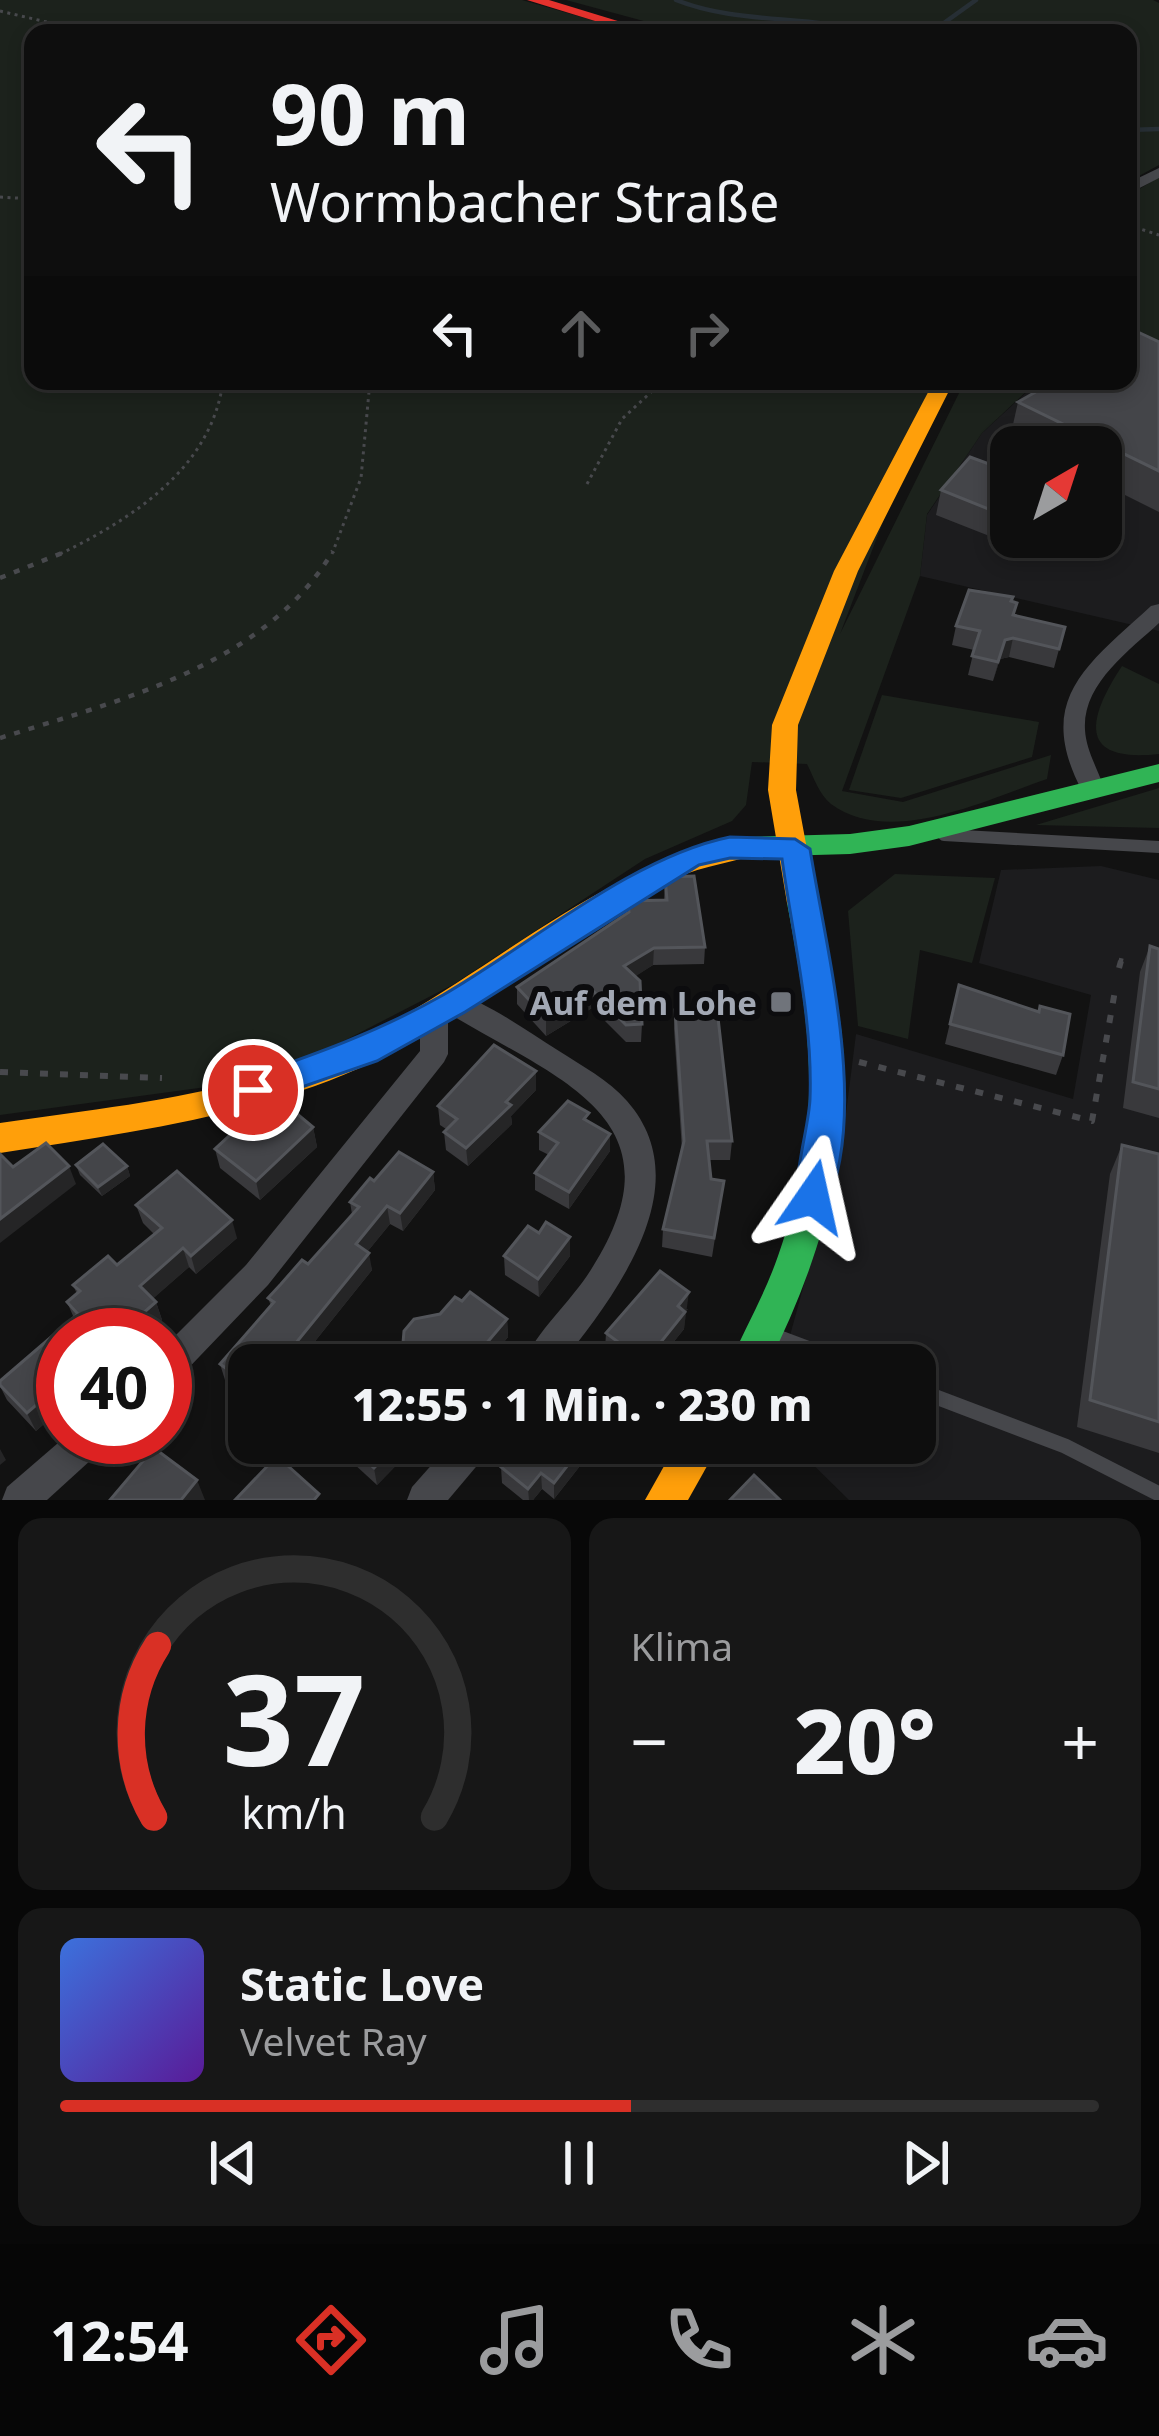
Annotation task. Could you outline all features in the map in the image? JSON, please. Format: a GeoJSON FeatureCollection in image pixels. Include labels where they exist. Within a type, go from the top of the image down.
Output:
{"type":"FeatureCollection","features":[{"type":"Feature","properties":{"kind":"street"},"geometry":{"type":"LineString","coordinates":[[534,0],[618,24]]}},
{"type":"Feature","properties":{"kind":"street"},"geometry":{"type":"LineString","coordinates":[[759,1344],[806,1232],[826,1127],[828,1063],[780,760],[794,697],[846,571],[939,390]]}},
{"type":"Feature","properties":{"kind":"street"},"geometry":{"type":"LineString","coordinates":[[1091,785],[1072,728],[1079,704],[1103,665],[1159,611]]}},
{"type":"Feature","properties":{"kind":"street"},"geometry":{"type":"LineString","coordinates":[[0,1138],[146,1115],[273,1084],[365,1052],[444,1009],[691,856],[730,848],[795,849],[931,832],[1091,785],[1159,773]]}},
{"type":"Feature","properties":{"kind":"street"},"geometry":{"type":"LineString","coordinates":[[444,1009],[614,1106],[638,1149],[638,1197],[620,1256],[554,1344]]}},
{"type":"Feature","properties":{"kind":"street"},"geometry":{"type":"LineString","coordinates":[[192,1341],[257,1275],[434,1054],[444,1009]]}},
{"type":"Feature","properties":{"kind":"street"},"geometry":{"type":"LineString","coordinates":[[20,1500],[61,1464]]}},
{"type":"Feature","properties":{"kind":"street"},"geometry":{"type":"LineString","coordinates":[[424,1500],[456,1464]]}},
{"type":"Feature","properties":{"kind":"street"},"geometry":{"type":"LineString","coordinates":[[665,1500],[687,1464]]}},
{"type":"Feature","properties":{"kind":"lane"},"geometry":{"type":"LineString","coordinates":[[931,832],[960,838],[1159,847]]}},
{"type":"Feature","properties":{"kind":"lane"},"geometry":{"type":"LineString","coordinates":[[766,1332],[798,1344]]}},
{"type":"Feature","properties":{"kind":"lane"},"geometry":{"type":"LineString","coordinates":[[936,1397],[1065,1446],[1159,1494]]}},
{"type":"Feature","properties":{"kind":"path"},"geometry":{"type":"LineString","coordinates":[[0,11],[55,24]]}},
{"type":"Feature","properties":{"kind":"path"},"geometry":{"type":"LineString","coordinates":[[0,578],[72,550],[153,494],[197,452],[218,421],[222,390]]}},
{"type":"Feature","properties":{"kind":"path"},"geometry":{"type":"LineString","coordinates":[[0,738],[175,675],[273,624],[295,604],[322,568],[354,507],[369,390]]}},
{"type":"Feature","properties":{"kind":"path"},"geometry":{"type":"LineString","coordinates":[[587,484],[622,418],[653,390]]}},
{"type":"Feature","properties":{"kind":"path"},"geometry":{"type":"LineString","coordinates":[[1119,968],[1122,956]]}},
{"type":"Feature","properties":{"kind":"path"},"geometry":{"type":"LineString","coordinates":[[828,1063],[871,1062],[1092,1121],[1116,985]]}},
{"type":"Feature","properties":{"kind":"path"},"geometry":{"type":"LineString","coordinates":[[0,1072],[181,1078]]}},
{"type":"Feature","properties":{"kind":"shaded area"},"geometry":{"type":"Polygon","coordinates":[[[0,0],[522,0],[606,24],[24,24],[24,390],[934,390],[840,634],[961,390],[1028,390],[982,433],[927,514],[920,576],[842,791],[903,802],[1051,755],[1047,779],[939,816],[882,821],[855,816],[831,804],[807,764],[752,762],[746,805],[732,821],[645,859],[454,984],[272,1078],[0,1115],[0,0]]]}},
{"type":"Feature","properties":{"kind":"shaded area"},"geometry":{"type":"Polygon","coordinates":[[[566,0],[1153,0],[1159,3],[1159,165],[1137,177],[1137,24],[655,24],[566,0]]]}},
{"type":"Feature","properties":{"kind":"shaded area"},"geometry":{"type":"Polygon","coordinates":[[[1159,177],[1159,360],[1137,356],[1137,190],[1159,177]]]}},
{"type":"Feature","properties":{"kind":"shaded area"},"geometry":{"type":"Polygon","coordinates":[[[1159,360],[1159,631],[920,576],[927,515],[982,433],[1029,390],[1137,390],[1137,375],[1159,360]]]}},
{"type":"Feature","properties":{"kind":"shaded area"},"geometry":{"type":"Polygon","coordinates":[[[1122,666],[1159,684],[1159,754],[1114,752],[1102,744],[1097,733],[1101,703],[1122,666]]]}},
{"type":"Feature","properties":{"kind":"shaded area"},"geometry":{"type":"Polygon","coordinates":[[[882,695],[1039,722],[1032,757],[901,798],[849,790],[882,695]]]}},
{"type":"Feature","properties":{"kind":"shaded area"},"geometry":{"type":"Polygon","coordinates":[[[1159,788],[1159,828],[1036,825],[1159,788]]]}},
{"type":"Feature","properties":{"kind":"shaded area"},"geometry":{"type":"Polygon","coordinates":[[[1101,866],[1159,880],[1159,1500],[849,1500],[812,1464],[936,1464],[936,1344],[788,1344],[842,1145],[856,1034],[1073,1099],[1091,995],[979,963],[1001,870],[1101,866]]]}},
{"type":"Feature","properties":{"kind":"shaded area"},"geometry":{"type":"Polygon","coordinates":[[[895,874],[995,878],[972,963],[920,950],[908,1039],[858,1026],[848,911],[895,874]]]}},
{"type":"Feature","properties":{"kind":"building"},"geometry":{"type":"Polygon","coordinates":[[[1140,333],[1159,342],[1159,471],[1122,453],[1122,426],[1067,426],[1018,402],[1039,390],[1137,390],[1140,333]]]}},
{"type":"Feature","properties":{"kind":"building"},"geometry":{"type":"Polygon","coordinates":[[[970,457],[990,464],[990,510],[941,490],[970,457]]]}},
{"type":"Feature","properties":{"kind":"building"},"geometry":{"type":"Polygon","coordinates":[[[969,590],[1013,597],[1011,601],[1017,603],[1013,615],[1065,627],[1059,649],[1013,638],[1005,640],[998,662],[972,656],[980,631],[956,626],[969,590]]]}},
{"type":"Feature","properties":{"kind":"building"},"geometry":{"type":"Polygon","coordinates":[[[694,876],[705,947],[654,948],[624,966],[640,981],[642,1024],[626,1025],[593,991],[546,1018],[517,987],[629,912],[628,901],[667,900],[665,877],[694,876]]]}},
{"type":"Feature","properties":{"kind":"building"},"geometry":{"type":"Polygon","coordinates":[[[1150,946],[1159,949],[1159,1089],[1133,1082],[1150,946]]]}},
{"type":"Feature","properties":{"kind":"building"},"geometry":{"type":"Polygon","coordinates":[[[959,985],[1039,1012],[1040,1006],[1070,1014],[1063,1055],[950,1024],[959,985]]]}},
{"type":"Feature","properties":{"kind":"building"},"geometry":{"type":"Polygon","coordinates":[[[717,1009],[732,1141],[707,1141],[711,1179],[724,1181],[714,1238],[663,1229],[684,1141],[675,1010],[717,1009]]]}},
{"type":"Feature","properties":{"kind":"building"},"geometry":{"type":"Polygon","coordinates":[[[494,1045],[536,1071],[506,1102],[511,1105],[466,1148],[444,1132],[457,1119],[438,1106],[494,1045]]]}},
{"type":"Feature","properties":{"kind":"building"},"geometry":{"type":"Polygon","coordinates":[[[268,1100],[313,1127],[256,1181],[215,1149],[268,1100]]]}},
{"type":"Feature","properties":{"kind":"building"},"geometry":{"type":"Polygon","coordinates":[[[568,1101],[589,1113],[584,1119],[610,1134],[569,1192],[535,1173],[558,1143],[539,1132],[568,1101]]]}},
{"type":"Feature","properties":{"kind":"building"},"geometry":{"type":"Polygon","coordinates":[[[46,1143],[69,1166],[0,1219],[0,1154],[13,1167],[46,1143]]]}},
{"type":"Feature","properties":{"kind":"building"},"geometry":{"type":"Polygon","coordinates":[[[103,1144],[127,1166],[98,1187],[76,1165],[103,1144]]]}},
{"type":"Feature","properties":{"kind":"building"},"geometry":{"type":"Polygon","coordinates":[[[1122,1145],[1159,1154],[1159,1422],[1090,1400],[1122,1145]]]}},
{"type":"Feature","properties":{"kind":"building"},"geometry":{"type":"Polygon","coordinates":[[[399,1152],[433,1172],[400,1213],[387,1206],[356,1244],[369,1253],[295,1344],[237,1344],[274,1302],[268,1298],[302,1260],[308,1264],[359,1207],[350,1202],[370,1178],[374,1181],[399,1152]]]}},
{"type":"Feature","properties":{"kind":"building"},"geometry":{"type":"Polygon","coordinates":[[[177,1171],[232,1220],[191,1256],[183,1248],[140,1286],[156,1302],[149,1308],[72,1308],[67,1302],[80,1291],[73,1285],[108,1256],[117,1265],[162,1228],[136,1205],[177,1171]]]}},
{"type":"Feature","properties":{"kind":"building"},"geometry":{"type":"Polygon","coordinates":[[[546,1222],[570,1237],[538,1279],[504,1256],[528,1226],[539,1233],[546,1222]]]}},
{"type":"Feature","properties":{"kind":"building"},"geometry":{"type":"Polygon","coordinates":[[[660,1271],[689,1292],[678,1306],[685,1312],[659,1344],[621,1344],[606,1333],[660,1271]]]}},
{"type":"Feature","properties":{"kind":"building"},"geometry":{"type":"Polygon","coordinates":[[[470,1292],[507,1319],[486,1344],[403,1343],[404,1331],[414,1319],[440,1314],[455,1297],[462,1301],[470,1292]]]}},
{"type":"Feature","properties":{"kind":"building"},"geometry":{"type":"Polygon","coordinates":[[[36,1350],[36,1405],[27,1413],[0,1381],[36,1350]]]}},
{"type":"Feature","properties":{"kind":"building"},"geometry":{"type":"Polygon","coordinates":[[[140,1464],[176,1464],[197,1480],[181,1500],[110,1500],[140,1464]]]}},
{"type":"Feature","properties":{"kind":"building"},"geometry":{"type":"Polygon","coordinates":[[[269,1464],[286,1464],[319,1494],[314,1500],[235,1500],[269,1464]]]}},
{"type":"Feature","properties":{"kind":"building"},"geometry":{"type":"Polygon","coordinates":[[[569,1464],[554,1483],[541,1473],[528,1489],[501,1467],[569,1464]]]}},
{"type":"Feature","properties":{"kind":"building"},"geometry":{"type":"Polygon","coordinates":[[[754,1475],[780,1500],[730,1500],[754,1475]]]}},
{"type":"Feature","properties":{"kind":"waterway"},"geometry":{"type":"LineString","coordinates":[[676,0],[724,13],[828,24]]}},
{"type":"Feature","properties":{"kind":"waterway"},"geometry":{"type":"LineString","coordinates":[[943,24],[976,0]]}},
{"type":"Feature","properties":{"kind":"waterway"},"geometry":{"type":"LineString","coordinates":[[1137,130],[1159,129]]}},
{"type":"Feature","properties":{"kind":"traffic: fast"},"geometry":{"type":"LineString","coordinates":[[748,847],[850,844],[909,836],[1159,773]]}},
{"type":"Feature","properties":{"kind":"traffic: fast"},"geometry":{"type":"LineString","coordinates":[[759,1344],[782,1295],[807,1221],[827,1105],[827,1046],[802,903]]}},
{"type":"Feature","properties":{"kind":"traffic: slow"},"geometry":{"type":"LineString","coordinates":[[802,903],[782,790],[785,725],[846,571],[939,390]]}},
{"type":"Feature","properties":{"kind":"traffic: slow"},"geometry":{"type":"LineString","coordinates":[[0,1138],[186,1108],[321,1070],[409,1028],[604,901],[702,856],[748,847]]}},
{"type":"Feature","properties":{"kind":"traffic: slow"},"geometry":{"type":"LineString","coordinates":[[665,1500],[687,1464]]}},
{"type":"Feature","properties":{"kind":"traffic: jam"},"geometry":{"type":"LineString","coordinates":[[534,0],[618,24]]}},
{"type":"Feature","properties":{"kind":"place","name":"Auf dem Lohe"},"geometry":{"type":"Point","coordinates":[781,1002]}},
{"type":"Feature","properties":{"kind":"route"},"geometry":{"type":"LineString","coordinates":[[253,1090],[365,1052],[454,1004],[647,879],[691,856],[730,848],[795,849],[828,1063],[826,1127],[813,1197]]}}]}
